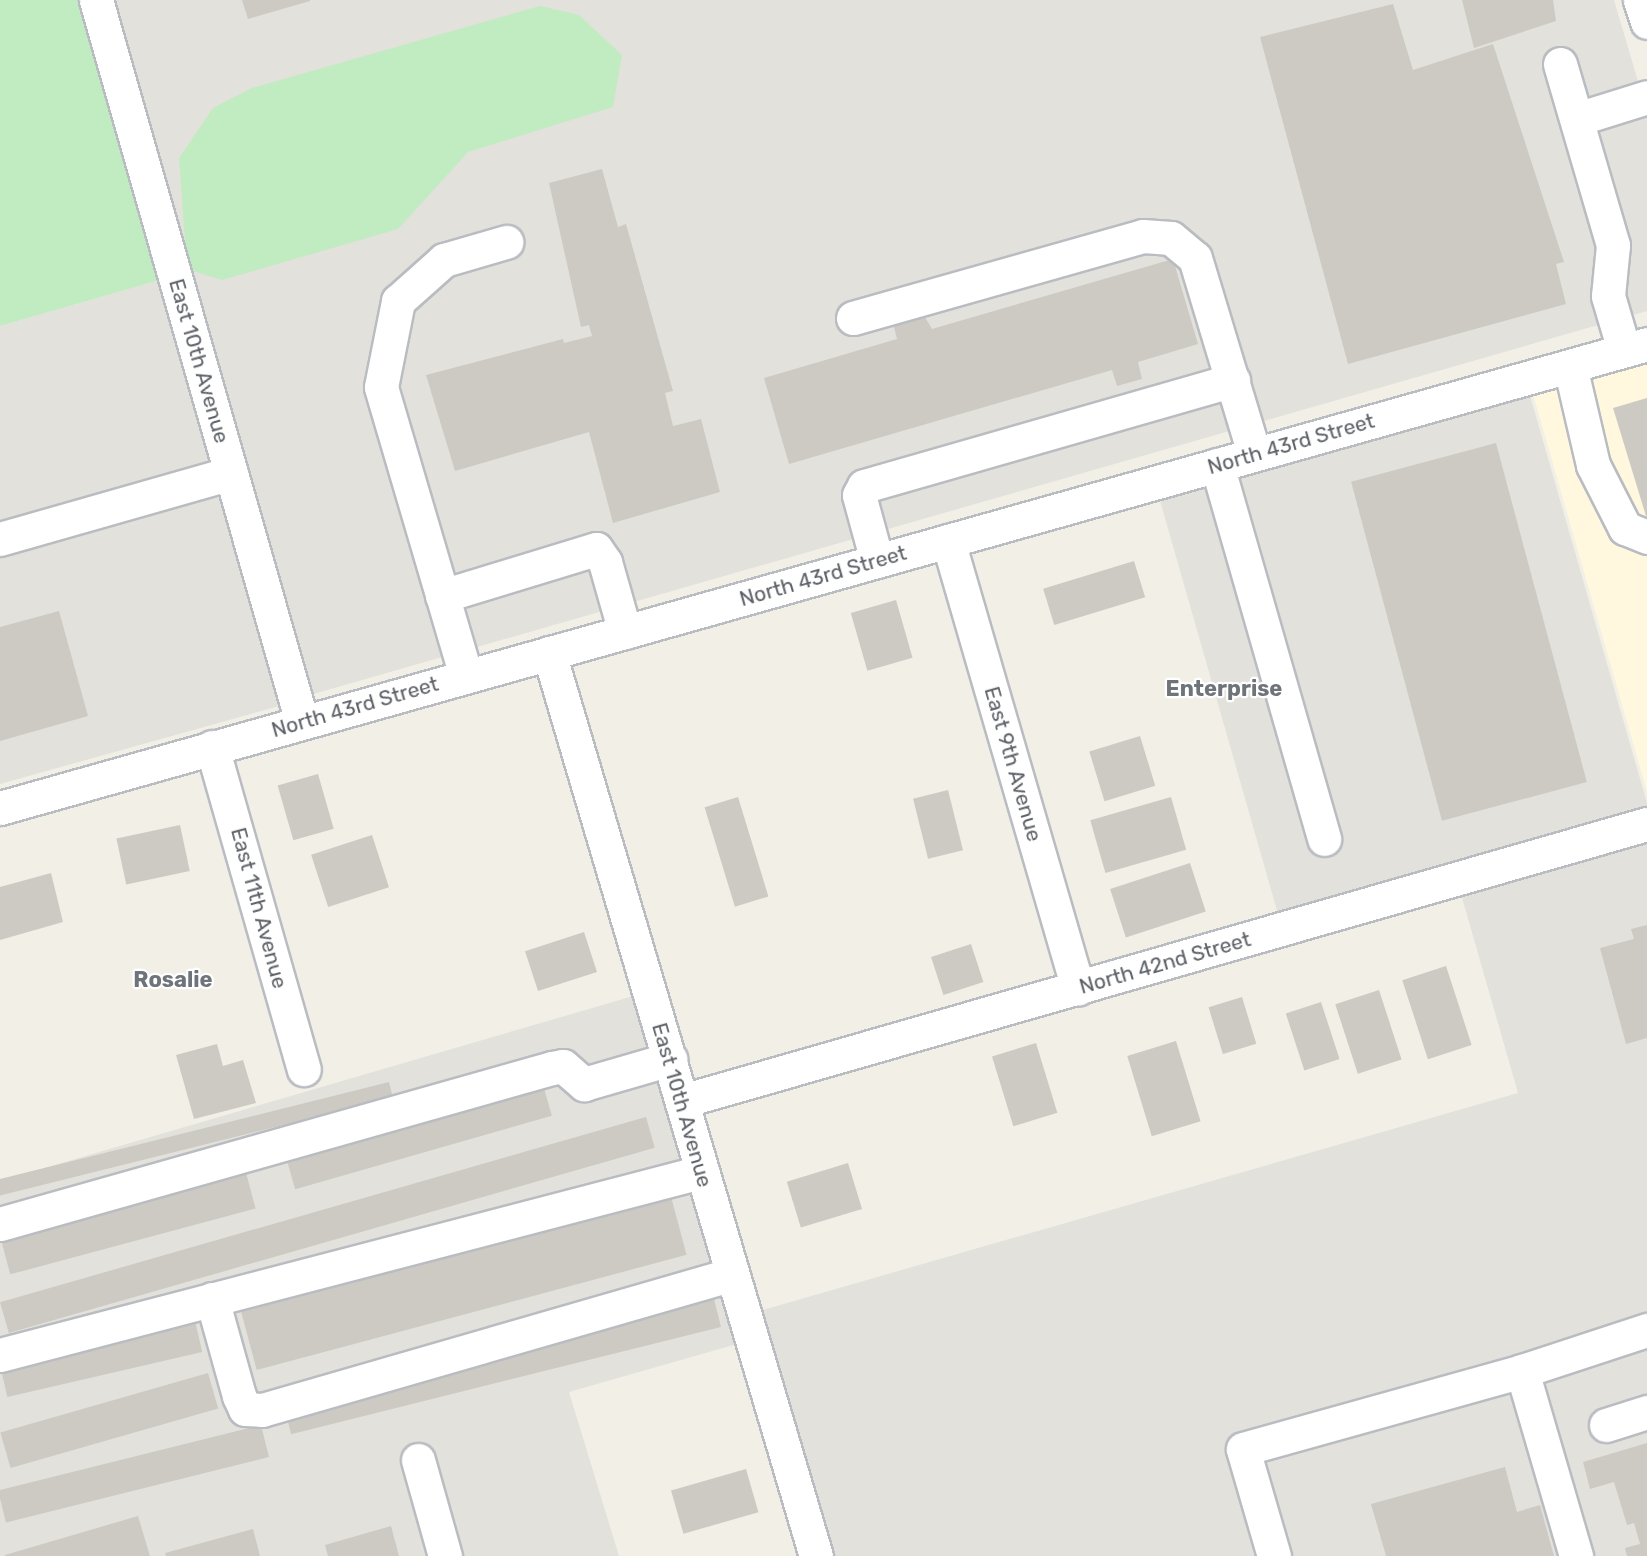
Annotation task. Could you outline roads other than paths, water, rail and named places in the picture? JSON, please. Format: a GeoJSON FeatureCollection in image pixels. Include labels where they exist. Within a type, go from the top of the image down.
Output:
{"type":"FeatureCollection","features":[{"type":"Feature","properties":{"kind":"street","name":"East 10th Avenue"},"geometry":{"type":"LineString","coordinates":[[96,0],[302,722]]}},
{"type":"Feature","properties":{"kind":"street"},"geometry":{"type":"LineString","coordinates":[[1640,0],[1647,22]]}},
{"type":"Feature","properties":{"kind":"street"},"geometry":{"type":"LineString","coordinates":[[1560,64],[1613,245],[1608,296],[1636,347]]}},
{"type":"Feature","properties":{"kind":"street"},"geometry":{"type":"LineString","coordinates":[[1576,119],[1647,97]]}},
{"type":"Feature","properties":{"kind":"street"},"geometry":{"type":"LineString","coordinates":[[852,318],[1143,236],[1171,238],[1195,258],[1254,454]]}},
{"type":"Feature","properties":{"kind":"street"},"geometry":{"type":"LineString","coordinates":[[466,676],[381,387],[385,348],[398,301],[444,260],[506,242]]}},
{"type":"Feature","properties":{"kind":"street","name":"North 43rd Street"},"geometry":{"type":"LineString","coordinates":[[0,808],[1636,347]]}},
{"type":"Feature","properties":{"kind":"street"},"geometry":{"type":"LineString","coordinates":[[1570,366],[1593,465],[1625,528],[1647,537]]}},
{"type":"Feature","properties":{"kind":"street"},"geometry":{"type":"LineString","coordinates":[[877,561],[859,495],[864,486],[1233,380]]}},
{"type":"Feature","properties":{"kind":"street"},"geometry":{"type":"LineString","coordinates":[[1217,465],[1324,839]]}},
{"type":"Feature","properties":{"kind":"street"},"geometry":{"type":"LineString","coordinates":[[0,539],[231,473]]}},
{"type":"Feature","properties":{"kind":"street","name":"East 9th Avenue"},"geometry":{"type":"LineString","coordinates":[[948,541],[1078,988]]}},
{"type":"Feature","properties":{"kind":"street"},"geometry":{"type":"LineString","coordinates":[[442,596],[596,549],[605,562],[625,632]]}},
{"type":"Feature","properties":{"kind":"street","name":"East 10th Avenue"},"geometry":{"type":"LineString","coordinates":[[549,653],[816,1556]]}},
{"type":"Feature","properties":{"kind":"street","name":"East 11th Avenue"},"geometry":{"type":"LineString","coordinates":[[212,747],[304,1070]]}},
{"type":"Feature","properties":{"kind":"street","name":"North 42nd Street"},"geometry":{"type":"LineString","coordinates":[[682,1101],[1647,824]]}},
{"type":"Feature","properties":{"kind":"street"},"geometry":{"type":"LineString","coordinates":[[0,1224],[552,1068],[563,1066],[584,1084],[670,1059]]}},
{"type":"Feature","properties":{"kind":"street"},"geometry":{"type":"LineString","coordinates":[[0,1354],[701,1172]]}},
{"type":"Feature","properties":{"kind":"street"},"geometry":{"type":"LineString","coordinates":[[212,1299],[238,1396],[245,1409],[262,1410],[732,1274]]}},
{"type":"Feature","properties":{"kind":"street"},"geometry":{"type":"LineString","coordinates":[[1274,1556],[1243,1449],[1522,1371],[1647,1330]]}},
{"type":"Feature","properties":{"kind":"street"},"geometry":{"type":"LineString","coordinates":[[1522,1371],[1576,1556]]}},
{"type":"Feature","properties":{"kind":"street"},"geometry":{"type":"LineString","coordinates":[[1606,1425],[1647,1413]]}},
{"type":"Feature","properties":{"kind":"street"},"geometry":{"type":"LineString","coordinates":[[418,1460],[445,1556]]}},
{"type":"Feature","properties":{"kind":"district","name":"Enterprise"},"geometry":{"type":"Point","coordinates":[1224,689]}},
{"type":"Feature","properties":{"kind":"district","name":"Rosalie"},"geometry":{"type":"Point","coordinates":[173,980]}}]}
